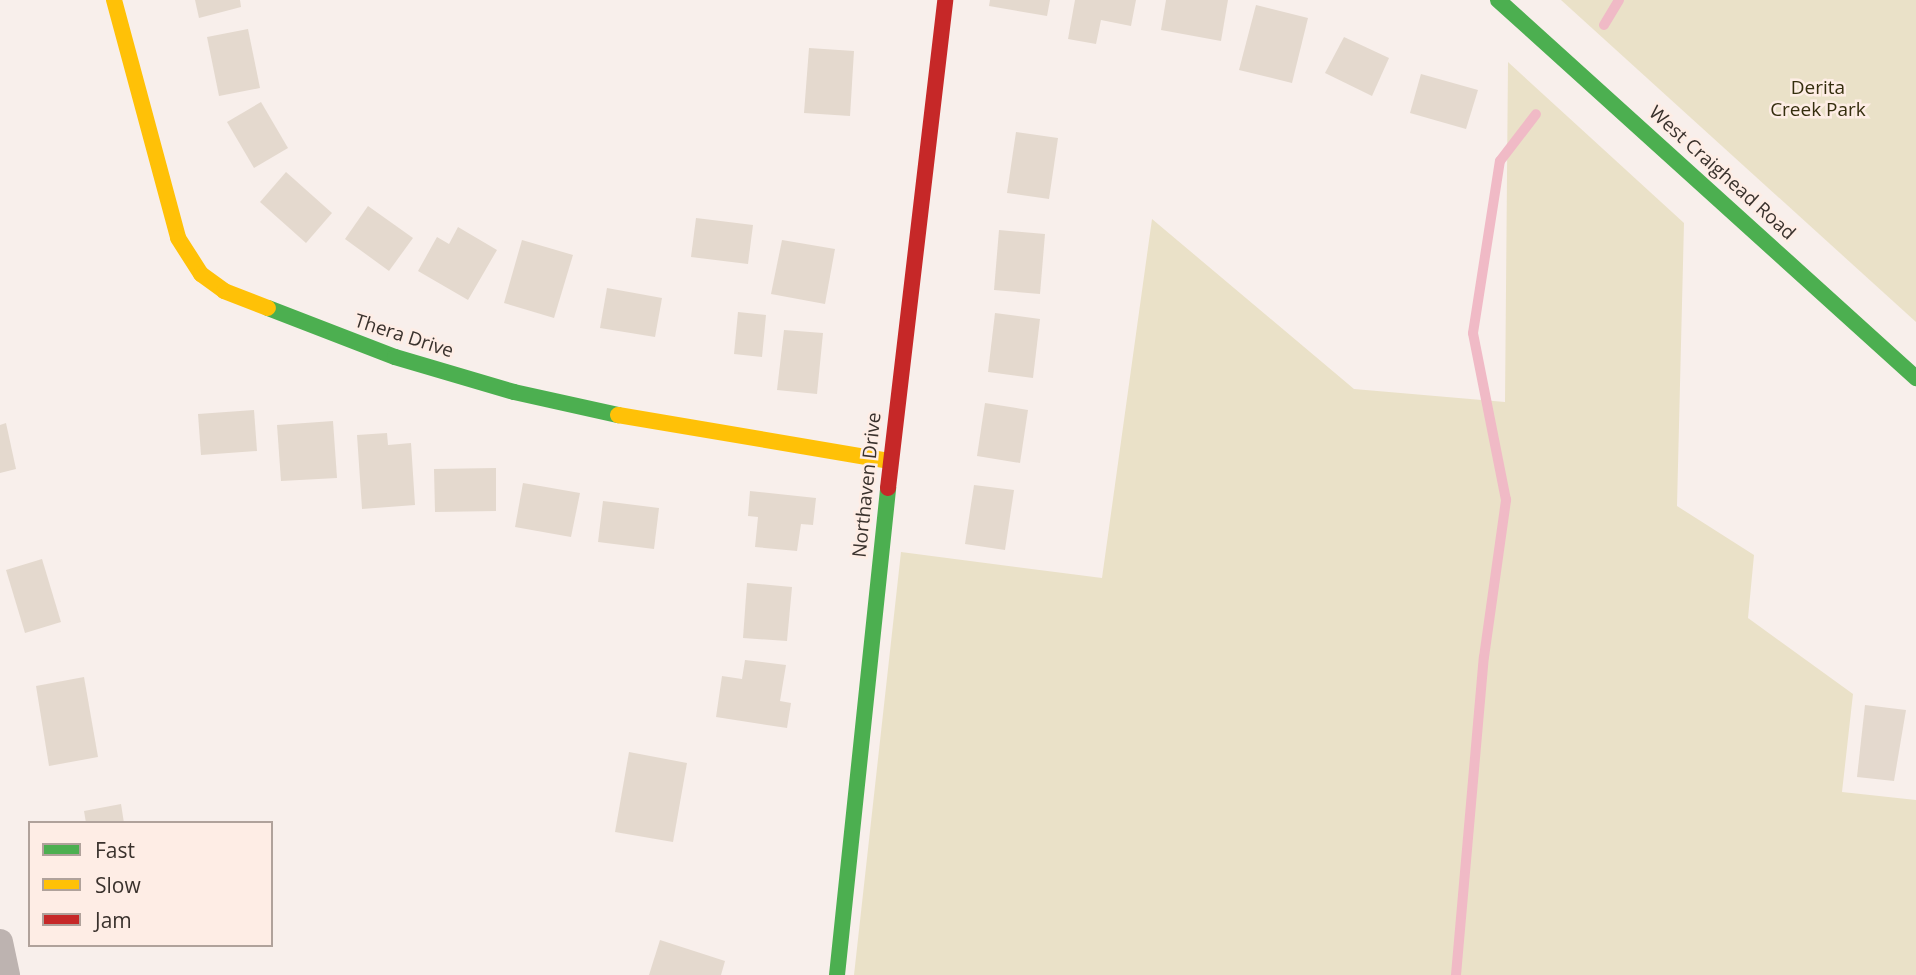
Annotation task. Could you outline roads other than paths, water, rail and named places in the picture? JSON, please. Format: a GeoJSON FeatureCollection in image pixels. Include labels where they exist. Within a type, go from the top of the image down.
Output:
{"type":"FeatureCollection","features":[{"type":"Feature","properties":{"kind":"street","name":"Thera Drive"},"geometry":{"type":"LineString","coordinates":[[114,0],[178,238],[201,274],[225,291],[383,353],[514,391],[617,415],[890,461]]}},
{"type":"Feature","properties":{"kind":"street","name":"Northaven Drive"},"geometry":{"type":"LineString","coordinates":[[837,975],[890,461],[945,0]]}},
{"type":"Feature","properties":{"kind":"street","name":"West Craighead Road"},"geometry":{"type":"LineString","coordinates":[[1498,0],[1916,378]]}},
{"type":"Feature","properties":{"kind":"street"},"geometry":{"type":"LineString","coordinates":[[0,942],[7,975]]}},
{"type":"Feature","properties":{"kind":"waterway"},"geometry":{"type":"LineString","coordinates":[[1604,25],[1619,0]]}},
{"type":"Feature","properties":{"kind":"waterway"},"geometry":{"type":"LineString","coordinates":[[1456,975],[1484,657],[1506,500],[1473,333],[1500,161],[1536,114]]}},
{"type":"Feature","properties":{"kind":"park label","name":"Derita Creek Park"},"geometry":{"type":"Point","coordinates":[1818,99]}}]}
